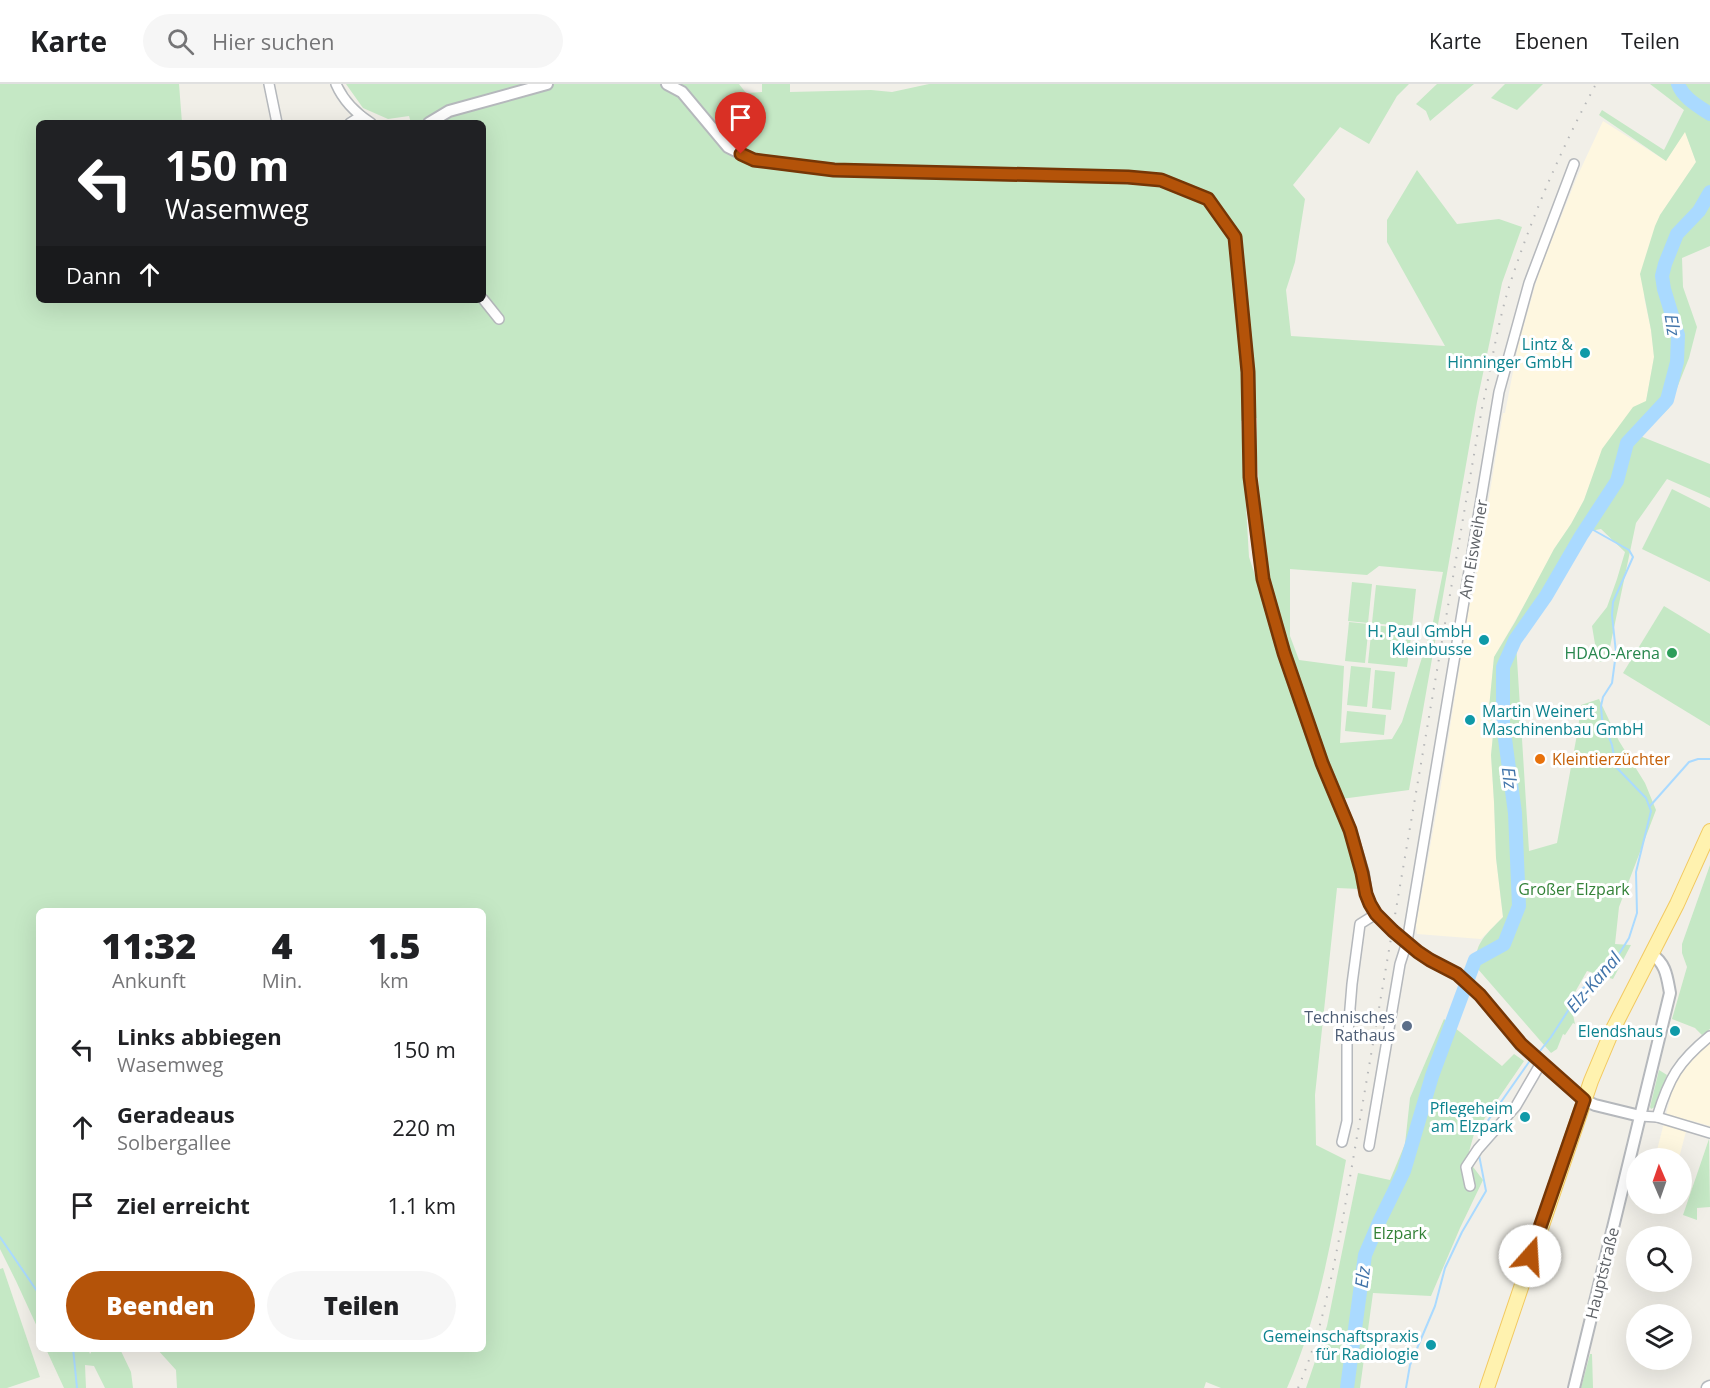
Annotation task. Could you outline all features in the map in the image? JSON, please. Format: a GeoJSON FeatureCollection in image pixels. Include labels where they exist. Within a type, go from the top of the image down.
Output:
{"type":"FeatureCollection","features":[{"type":"Feature","properties":{"kind":"main road"},"geometry":{"type":"LineString","coordinates":[[1487,1388],[1584,1100],[1612,1031],[1681,895],[1710,831]]}},
{"type":"Feature","properties":{"kind":"street"},"geometry":{"type":"LineString","coordinates":[[269,84],[276,120]]}},
{"type":"Feature","properties":{"kind":"street"},"geometry":{"type":"LineString","coordinates":[[336,84],[347,101],[367,120]]}},
{"type":"Feature","properties":{"kind":"street"},"geometry":{"type":"LineString","coordinates":[[434,120],[449,111],[547,84]]}},
{"type":"Feature","properties":{"kind":"street"},"geometry":{"type":"LineString","coordinates":[[667,84],[682,92],[728,147],[754,160],[834,170],[1128,177],[1161,180],[1208,199],[1235,237],[1248,372],[1250,477],[1263,579],[1284,653],[1322,763],[1350,830],[1366,894],[1376,914],[1430,960],[1457,974],[1480,995],[1521,1044],[1584,1100],[1595,1105],[1640,1116],[1657,1117],[1710,1133]]}},
{"type":"Feature","properties":{"kind":"street"},"geometry":{"type":"LineString","coordinates":[[355,120],[361,116]]}},
{"type":"Feature","properties":{"kind":"street","name":"Am Eisweiher"},"geometry":{"type":"LineString","coordinates":[[1369,1146],[1400,963],[1407,942],[1499,392],[1529,283],[1574,164]]}},
{"type":"Feature","properties":{"kind":"street"},"geometry":{"type":"LineString","coordinates":[[486,302],[499,319]]}},
{"type":"Feature","properties":{"kind":"street"},"geometry":{"type":"LineString","coordinates":[[1342,1142],[1347,1121],[1347,1045],[1360,924],[1376,914]]}},
{"type":"Feature","properties":{"kind":"street","name":"Hauptstraße"},"geometry":{"type":"LineString","coordinates":[[1574,1388],[1670,993],[1667,974],[1659,959],[1651,954]]}},
{"type":"Feature","properties":{"kind":"street"},"geometry":{"type":"LineString","coordinates":[[1657,1117],[1676,1070],[1691,1051],[1710,1036]]}},
{"type":"Feature","properties":{"kind":"street"},"geometry":{"type":"LineString","coordinates":[[1470,1186],[1466,1167],[1480,1146],[1516,1106],[1541,1063]]}},
{"type":"Feature","properties":{"kind":"shaded area"},"geometry":{"type":"Polygon","coordinates":[[[1603,121],[1666,161],[1685,131],[1696,162],[1660,215],[1644,297],[1654,357],[1646,402],[1603,449],[1584,500],[1494,657],[1489,708],[1493,735],[1491,755],[1496,858],[1503,917],[1481,939],[1417,934],[1416,925],[1439,798],[1470,600],[1472,600],[1503,413],[1505,413],[1518,346],[1539,272],[1577,177],[1603,121]]]}},
{"type":"Feature","properties":{"kind":"shaded area"},"geometry":{"type":"Polygon","coordinates":[[[1710,1043],[1710,1126],[1689,1120],[1682,1148],[1658,1148],[1672,1091],[1683,1069],[1700,1050],[1710,1043]]]}},
{"type":"Feature","properties":{"kind":"green space"},"geometry":{"type":"Polygon","coordinates":[[[0,84],[179,84],[182,120],[36,120],[36,303],[486,303],[486,120],[410,120],[409,116],[388,119],[363,108],[346,84],[739,84],[746,93],[762,92],[762,84],[790,84],[790,92],[871,90],[892,92],[929,84],[1409,84],[1397,96],[1369,144],[1340,127],[1293,185],[1305,199],[1295,262],[1286,290],[1291,336],[1445,346],[1387,242],[1387,220],[1417,170],[1457,224],[1499,219],[1522,227],[1502,283],[1477,402],[1409,790],[1341,799],[1326,762],[1265,577],[1257,458],[1257,418],[1241,421],[1249,557],[1317,763],[1346,832],[1360,889],[1337,888],[1315,1095],[1316,1145],[1346,1160],[1330,1247],[1316,1305],[1287,1388],[1221,1388],[1206,1382],[1204,1388],[177,1388],[176,1370],[160,1352],[486,1352],[486,908],[36,908],[36,1324],[0,1249],[0,84]],[[1379,566],[1367,575],[1290,569],[1290,636],[1299,660],[1344,666],[1340,743],[1392,739],[1402,722],[1433,622],[1443,572],[1379,566]]]}},
{"type":"Feature","properties":{"kind":"green space"},"geometry":{"type":"Polygon","coordinates":[[[1437,84],[1474,84],[1430,121],[1426,111],[1416,104],[1437,84]]]}},
{"type":"Feature","properties":{"kind":"green space"},"geometry":{"type":"Polygon","coordinates":[[[1505,84],[1543,84],[1517,110],[1491,98],[1505,84]]]}},
{"type":"Feature","properties":{"kind":"green space","name":"Großer Elzpark"},"geometry":{"type":"Polygon","coordinates":[[[1650,84],[1710,84],[1710,246],[1682,258],[1683,287],[1697,327],[1689,358],[1669,408],[1640,436],[1710,464],[1710,498],[1667,479],[1636,523],[1607,661],[1598,662],[1592,626],[1607,607],[1625,552],[1601,529],[1590,531],[1516,643],[1529,851],[1557,843],[1581,705],[1599,699],[1619,741],[1645,783],[1656,810],[1619,907],[1615,944],[1631,945],[1613,979],[1587,971],[1570,1001],[1575,1024],[1573,1023],[1565,1035],[1563,1034],[1557,1049],[1551,1053],[1477,968],[1477,952],[1482,940],[1503,917],[1496,858],[1491,755],[1493,735],[1489,708],[1494,657],[1584,500],[1602,449],[1633,407],[1646,401],[1654,357],[1640,274],[1660,215],[1696,162],[1685,132],[1666,161],[1599,115],[1602,110],[1664,150],[1684,110],[1650,84]]]}},
{"type":"Feature","properties":{"kind":"green space"},"geometry":{"type":"Polygon","coordinates":[[[1672,489],[1710,508],[1710,582],[1642,549],[1672,489]]]}},
{"type":"Feature","properties":{"kind":"green space"},"geometry":{"type":"Polygon","coordinates":[[[1352,582],[1372,584],[1368,623],[1348,621],[1352,582]]]}},
{"type":"Feature","properties":{"kind":"green space"},"geometry":{"type":"Polygon","coordinates":[[[1376,585],[1416,589],[1412,627],[1372,623],[1376,585]]]}},
{"type":"Feature","properties":{"kind":"green space","name":"HDAO-Arena"},"geometry":{"type":"Polygon","coordinates":[[[1664,606],[1710,634],[1710,726],[1623,673],[1664,606]]]}},
{"type":"Feature","properties":{"kind":"green space"},"geometry":{"type":"Polygon","coordinates":[[[1349,622],[1369,624],[1365,663],[1345,661],[1349,622]]]}},
{"type":"Feature","properties":{"kind":"green space"},"geometry":{"type":"Polygon","coordinates":[[[1372,625],[1412,629],[1407,667],[1368,663],[1372,625]]]}},
{"type":"Feature","properties":{"kind":"green space"},"geometry":{"type":"Polygon","coordinates":[[[1351,666],[1371,668],[1367,707],[1347,705],[1351,666]]]}},
{"type":"Feature","properties":{"kind":"green space"},"geometry":{"type":"Polygon","coordinates":[[[1375,670],[1395,672],[1391,710],[1372,708],[1375,670]]]}},
{"type":"Feature","properties":{"kind":"green space"},"geometry":{"type":"Polygon","coordinates":[[[1347,711],[1386,715],[1384,735],[1345,731],[1347,711]]]}},
{"type":"Feature","properties":{"kind":"green space"},"geometry":{"type":"Polygon","coordinates":[[[1710,865],[1710,1029],[1702,1035],[1695,1028],[1672,1019],[1687,967],[1682,953],[1682,944],[1710,865]]]}},
{"type":"Feature","properties":{"kind":"green space","name":"Elzpark"},"geometry":{"type":"Polygon","coordinates":[[[1444,1019],[1502,1066],[1514,1054],[1524,1061],[1474,1134],[1467,1159],[1483,1180],[1431,1296],[1373,1293],[1360,1388],[1306,1388],[1327,1326],[1358,1173],[1390,1180],[1405,1144],[1410,1098],[1444,1019]]]}},
{"type":"Feature","properties":{"kind":"green space"},"geometry":{"type":"Polygon","coordinates":[[[1659,1070],[1667,1075],[1655,1107],[1651,1109],[1650,1107],[1659,1070]]]}},
{"type":"Feature","properties":{"kind":"green space"},"geometry":{"type":"Polygon","coordinates":[[[1709,1139],[1710,1207],[1697,1208],[1697,1220],[1683,1215],[1692,1214],[1692,1189],[1709,1139]]]}},
{"type":"Feature","properties":{"kind":"green space"},"geometry":{"type":"Polygon","coordinates":[[[3,1268],[40,1377],[7,1388],[0,1388],[0,1269],[3,1268]]]}},
{"type":"Feature","properties":{"kind":"green space"},"geometry":{"type":"Polygon","coordinates":[[[47,1352],[89,1352],[90,1354],[91,1352],[121,1352],[131,1372],[133,1388],[105,1388],[94,1366],[85,1365],[86,1388],[64,1388],[47,1352]]]}},
{"type":"Feature","properties":{"kind":"green space"},"geometry":{"type":"Polygon","coordinates":[[[1590,1354],[1592,1354],[1593,1388],[1581,1388],[1590,1354]]]}},
{"type":"Feature","properties":{"kind":"waterway","name":"Elz"},"geometry":{"type":"LineString","coordinates":[[1678,84],[1687,98],[1710,114]]}},
{"type":"Feature","properties":{"kind":"waterway","name":"Elz"},"geometry":{"type":"LineString","coordinates":[[1347,1388],[1365,1255],[1404,1171],[1432,1076],[1475,960],[1504,944],[1519,906],[1515,813],[1503,724],[1503,667],[1515,640],[1546,596],[1617,481],[1627,443],[1667,400],[1677,362],[1678,335],[1662,276],[1677,234],[1699,211],[1710,192]]}},
{"type":"Feature","properties":{"kind":"waterway","name":"Elz-Kanal"},"geometry":{"type":"LineString","coordinates":[[1540,1051],[1582,989],[1614,962],[1629,938],[1637,913],[1636,872],[1651,811],[1646,798],[1616,767],[1612,745],[1602,719],[1601,706],[1603,697],[1612,683],[1616,653],[1613,602],[1633,557],[1629,550],[1588,527]]}},
{"type":"Feature","properties":{"kind":"waterway"},"geometry":{"type":"LineString","coordinates":[[1650,806],[1689,762],[1710,759]]}},
{"type":"Feature","properties":{"kind":"waterway","name":"Elz-Kanal"},"geometry":{"type":"LineString","coordinates":[[1481,1140],[1482,1129],[1529,1062]]}},
{"type":"Feature","properties":{"kind":"waterway","name":"Elz-Kanal"},"geometry":{"type":"LineString","coordinates":[[1406,1388],[1410,1365],[1435,1306],[1445,1268],[1462,1232],[1486,1191],[1479,1155]]}},
{"type":"Feature","properties":{"kind":"waterway"},"geometry":{"type":"LineString","coordinates":[[0,1237],[36,1290]]}},
{"type":"Feature","properties":{"kind":"waterway"},"geometry":{"type":"LineString","coordinates":[[73,1352],[77,1388]]}},
{"type":"Feature","properties":{"kind":"railway"},"geometry":{"type":"LineString","coordinates":[[1298,1388],[1319,1328],[1342,1224],[1482,408],[1501,317],[1509,287],[1537,209],[1559,158],[1596,84]]}},
{"type":"Feature","properties":{"kind":"place","name":"Lintz & Hinninger GmbH"},"geometry":{"type":"Point","coordinates":[1585,353]}},
{"type":"Feature","properties":{"kind":"place","name":"H. Paul GmbH Kleinbusse"},"geometry":{"type":"Point","coordinates":[1484,640]}},
{"type":"Feature","properties":{"kind":"place","name":"HDAO-Arena"},"geometry":{"type":"Point","coordinates":[1672,653]}},
{"type":"Feature","properties":{"kind":"place","name":"Martin Weinert Maschinenbau GmbH"},"geometry":{"type":"Point","coordinates":[1470,720]}},
{"type":"Feature","properties":{"kind":"place","name":"Kleintierzüchter"},"geometry":{"type":"Point","coordinates":[1540,759]}},
{"type":"Feature","properties":{"kind":"place","name":"Technisches Rathaus"},"geometry":{"type":"Point","coordinates":[1407,1026]}},
{"type":"Feature","properties":{"kind":"place","name":"Elendshaus"},"geometry":{"type":"Point","coordinates":[1675,1031]}},
{"type":"Feature","properties":{"kind":"place","name":"Pflegeheim am Elzpark"},"geometry":{"type":"Point","coordinates":[1525,1117]}},
{"type":"Feature","properties":{"kind":"place","name":"Gemeinschaftspraxis für Radiologie"},"geometry":{"type":"Point","coordinates":[1431,1345]}},
{"type":"Feature","properties":{"kind":"route"},"geometry":{"type":"LineString","coordinates":[[741,154],[754,160],[834,170],[1128,177],[1161,180],[1208,199],[1235,237],[1248,372],[1250,477],[1263,579],[1284,653],[1322,763],[1350,830],[1370,904],[1376,914],[1393,931],[1418,952],[1457,974],[1480,995],[1521,1044],[1584,1100],[1530,1256]]}}]}
